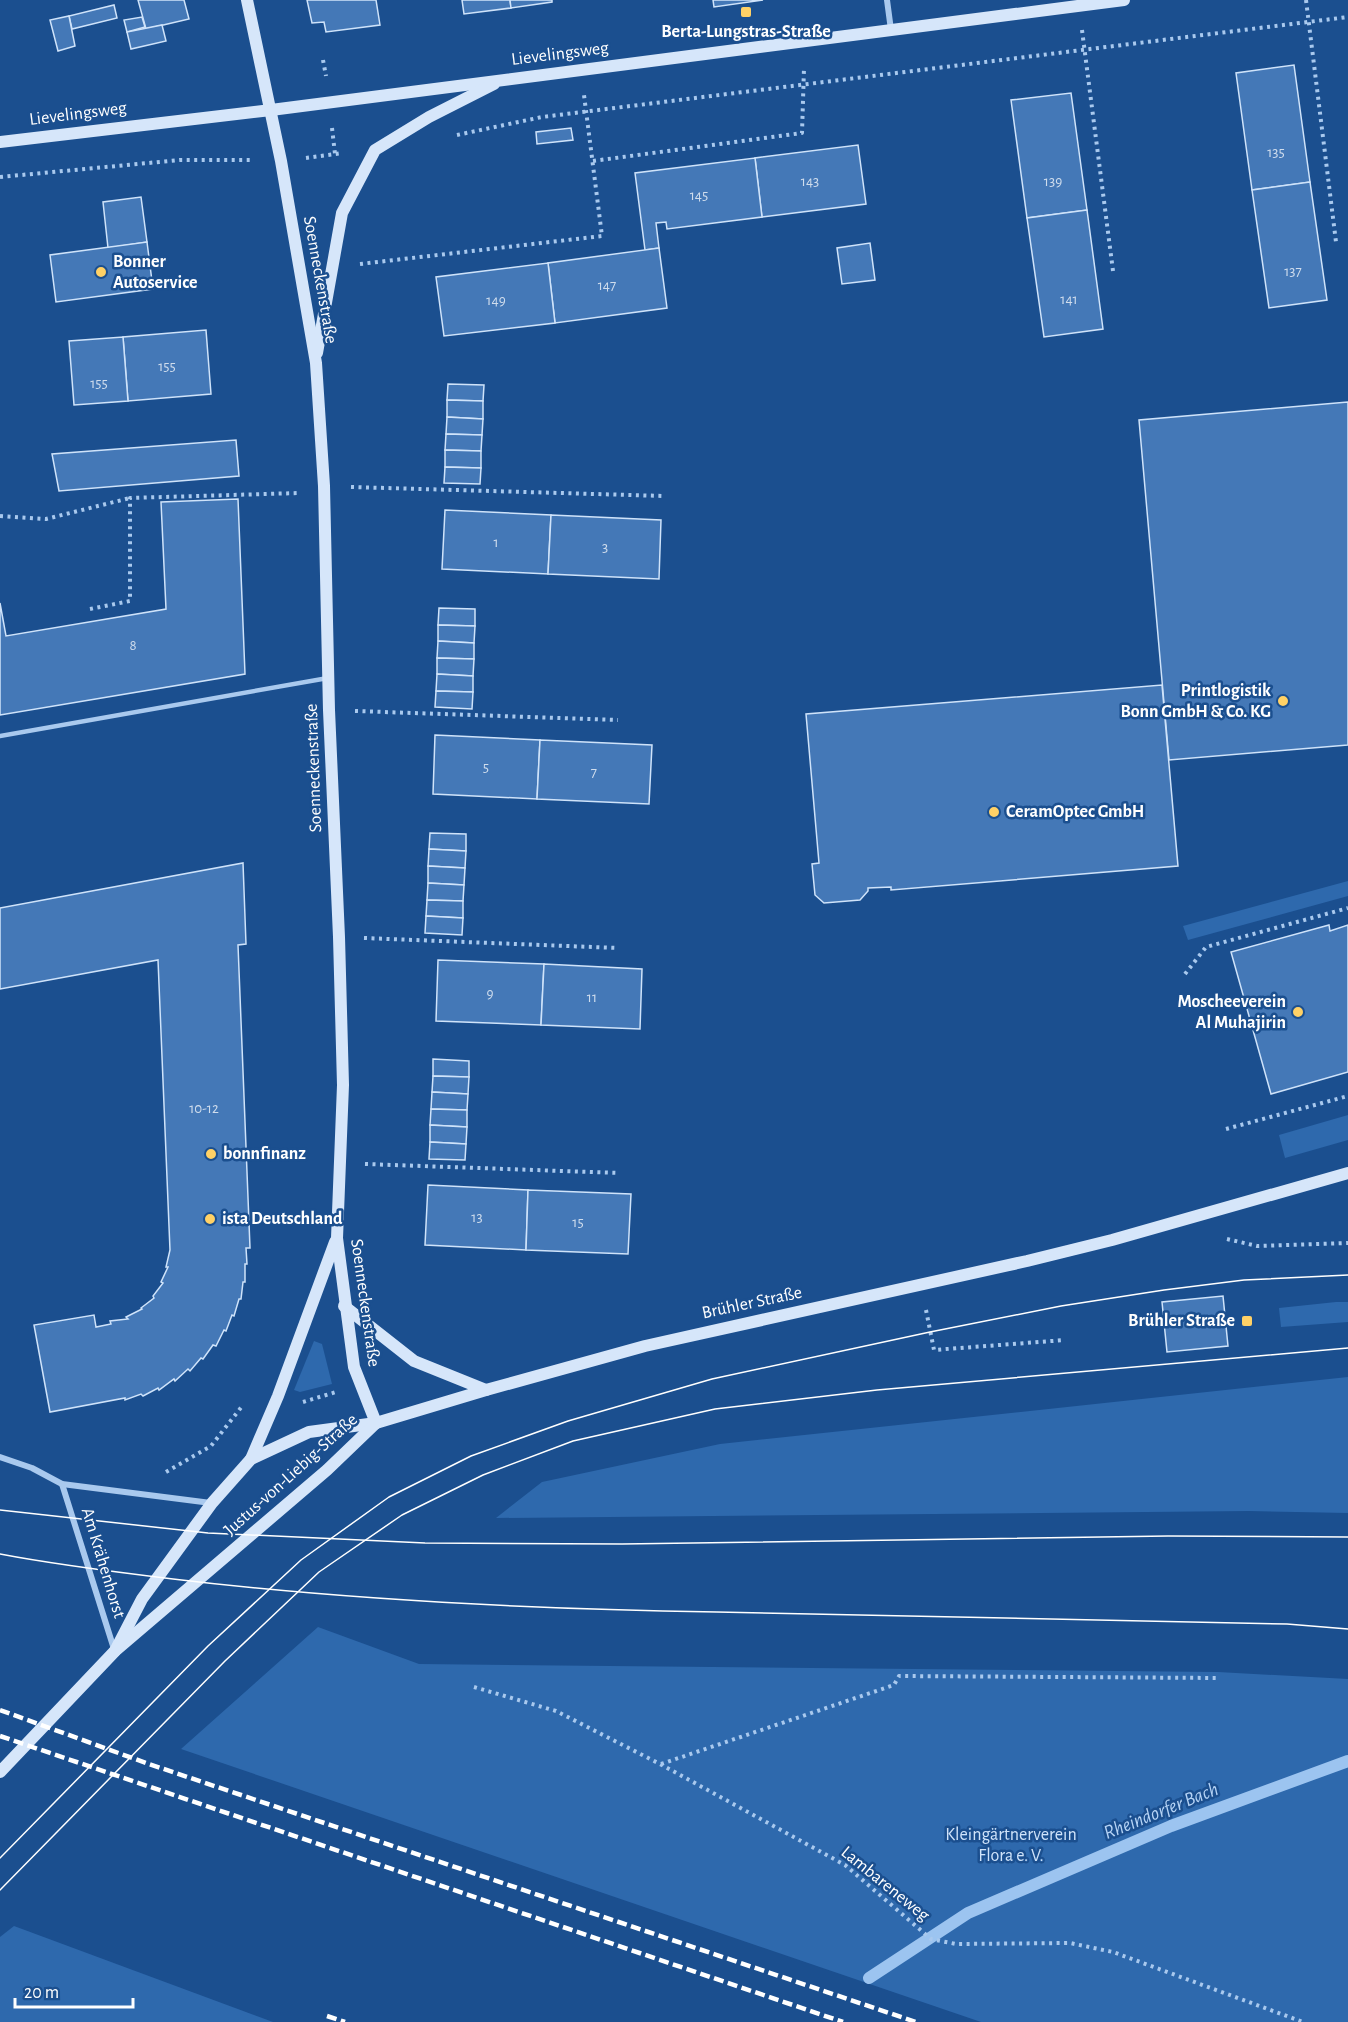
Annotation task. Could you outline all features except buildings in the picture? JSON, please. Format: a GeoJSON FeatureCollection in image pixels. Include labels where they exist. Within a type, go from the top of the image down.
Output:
{"type":"FeatureCollection","features":[{"type":"Feature","properties":{"kind":"street"},"geometry":{"type":"LineString","coordinates":[[247,0],[271,110]]}},
{"type":"Feature","properties":{"kind":"street"},"geometry":{"type":"LineString","coordinates":[[886,0],[891,30]]}},
{"type":"Feature","properties":{"kind":"street","name":"Lievelingsweg"},"geometry":{"type":"LineString","coordinates":[[0,142],[271,110],[1124,0]]}},
{"type":"Feature","properties":{"kind":"street"},"geometry":{"type":"LineString","coordinates":[[316,363],[342,213],[375,150],[429,117],[502,80]]}},
{"type":"Feature","properties":{"kind":"street","name":"Soenneckenstraße"},"geometry":{"type":"LineString","coordinates":[[271,110],[316,363],[324,489],[343,1085],[337,1238],[354,1367],[376,1423]]}},
{"type":"Feature","properties":{"kind":"street","name":"Brühler Straße"},"geometry":{"type":"LineString","coordinates":[[376,1423],[645,1346],[1027,1261],[1112,1240],[1348,1173]]}},
{"type":"Feature","properties":{"kind":"street"},"geometry":{"type":"LineString","coordinates":[[251,1459],[278,1396],[337,1238]]}},
{"type":"Feature","properties":{"kind":"street"},"geometry":{"type":"LineString","coordinates":[[345,1306],[414,1361],[486,1390]]}},
{"type":"Feature","properties":{"kind":"street","name":"Justus-von-Liebig-Straße"},"geometry":{"type":"LineString","coordinates":[[115,1651],[142,1599],[212,1503],[251,1459],[309,1432],[376,1423]]}},
{"type":"Feature","properties":{"kind":"street","name":"Justus-von-Liebig-Straße"},"geometry":{"type":"LineString","coordinates":[[0,1772],[115,1651],[327,1470],[376,1423]]}},
{"type":"Feature","properties":{"kind":"street","name":"Am Krähenhorst"},"geometry":{"type":"LineString","coordinates":[[0,1457],[32,1468],[63,1484],[212,1503]]}},
{"type":"Feature","properties":{"kind":"street","name":"Am Krähenhorst"},"geometry":{"type":"LineString","coordinates":[[63,1484],[115,1651]]}},
{"type":"Feature","properties":{"kind":"lane"},"geometry":{"type":"LineString","coordinates":[[0,736],[329,678]]}},
{"type":"Feature","properties":{"kind":"path"},"geometry":{"type":"LineString","coordinates":[[1306,0],[1336,242]]}},
{"type":"Feature","properties":{"kind":"path"},"geometry":{"type":"LineString","coordinates":[[1079,6],[1113,271]]}},
{"type":"Feature","properties":{"kind":"path"},"geometry":{"type":"LineString","coordinates":[[453,136],[542,117],[1348,17]]}},
{"type":"Feature","properties":{"kind":"path"},"geometry":{"type":"LineString","coordinates":[[593,161],[802,133],[805,41]]}},
{"type":"Feature","properties":{"kind":"path"},"geometry":{"type":"LineString","coordinates":[[332,267],[602,236],[580,70]]}},
{"type":"Feature","properties":{"kind":"path"},"geometry":{"type":"LineString","coordinates":[[0,177],[180,160],[281,161],[375,150]]}},
{"type":"Feature","properties":{"kind":"path"},"geometry":{"type":"LineString","coordinates":[[0,516],[46,519],[130,498],[324,489],[665,496]]}},
{"type":"Feature","properties":{"kind":"path"},"geometry":{"type":"LineString","coordinates":[[90,609],[130,601],[130,498]]}},
{"type":"Feature","properties":{"kind":"path"},"geometry":{"type":"LineString","coordinates":[[330,711],[618,720]]}},
{"type":"Feature","properties":{"kind":"path"},"geometry":{"type":"LineString","coordinates":[[1185,974],[1206,946],[1348,908]]}},
{"type":"Feature","properties":{"kind":"path"},"geometry":{"type":"LineString","coordinates":[[339,937],[618,948]]}},
{"type":"Feature","properties":{"kind":"path"},"geometry":{"type":"LineString","coordinates":[[1226,1129],[1348,1096]]}},
{"type":"Feature","properties":{"kind":"path"},"geometry":{"type":"LineString","coordinates":[[340,1163],[619,1173]]}},
{"type":"Feature","properties":{"kind":"path"},"geometry":{"type":"LineString","coordinates":[[1227,1239],[1257,1246],[1348,1244]]}},
{"type":"Feature","properties":{"kind":"path"},"geometry":{"type":"LineString","coordinates":[[926,1309],[934,1350],[1065,1340]]}},
{"type":"Feature","properties":{"kind":"path"},"geometry":{"type":"LineString","coordinates":[[157,1474],[167,1472],[211,1446],[252,1393],[278,1396]]}},
{"type":"Feature","properties":{"kind":"path"},"geometry":{"type":"LineString","coordinates":[[660,1764],[894,1685],[899,1676],[1219,1678]]}},
{"type":"Feature","properties":{"kind":"path","name":"Lambareneweg"},"geometry":{"type":"LineString","coordinates":[[474,1688],[556,1711],[660,1764],[845,1865],[932,1939],[957,1944],[1070,1942],[1113,1952],[1303,2022]]}},
{"type":"Feature","properties":{"kind":"green space"},"geometry":{"type":"Polygon","coordinates":[[[1348,881],[1348,896],[1188,940],[1183,926],[1348,881]]]}},
{"type":"Feature","properties":{"kind":"green space"},"geometry":{"type":"Polygon","coordinates":[[[1348,1115],[1348,1140],[1285,1158],[1279,1135],[1348,1115]]]}},
{"type":"Feature","properties":{"kind":"green space"},"geometry":{"type":"Polygon","coordinates":[[[1348,1302],[1348,1322],[1281,1327],[1279,1308],[1348,1302]]]}},
{"type":"Feature","properties":{"kind":"green space"},"geometry":{"type":"Polygon","coordinates":[[[314,1341],[322,1344],[332,1384],[300,1392],[294,1390],[314,1341]]]}},
{"type":"Feature","properties":{"kind":"green space"},"geometry":{"type":"Polygon","coordinates":[[[1348,1377],[1348,1513],[1249,1511],[496,1518],[542,1482],[720,1444],[1348,1377]]]}},
{"type":"Feature","properties":{"kind":"green space","name":"Kleingärtnerverein Flora e. V."},"geometry":{"type":"Polygon","coordinates":[[[318,1627],[419,1664],[1218,1672],[1348,1679],[1348,2022],[981,2022],[181,1749],[318,1627]]]}},
{"type":"Feature","properties":{"kind":"green space"},"geometry":{"type":"Polygon","coordinates":[[[14,1926],[273,2022],[0,2022],[0,1937],[14,1926]]]}},
{"type":"Feature","properties":{"kind":"waterway","name":"Rheindorfer Bach"},"geometry":{"type":"LineString","coordinates":[[869,1978],[968,1913],[1171,1826],[1348,1761]]}},
{"type":"Feature","properties":{"kind":"tram line"},"geometry":{"type":"LineString","coordinates":[[0,1858],[208,1646],[301,1560],[389,1497],[471,1456],[568,1421],[712,1379],[930,1332],[1061,1306],[1164,1290],[1244,1280],[1348,1275]]}},
{"type":"Feature","properties":{"kind":"tram line"},"geometry":{"type":"LineString","coordinates":[[0,1890],[225,1661],[319,1572],[402,1515],[483,1475],[573,1441],[715,1409],[877,1390],[1348,1348]]}},
{"type":"Feature","properties":{"kind":"tram line"},"geometry":{"type":"LineString","coordinates":[[0,1510],[208,1533],[425,1543],[622,1544],[1168,1536],[1348,1537]]}},
{"type":"Feature","properties":{"kind":"tram line"},"geometry":{"type":"LineString","coordinates":[[0,1554],[86,1568],[241,1587],[445,1603],[649,1611],[1287,1624],[1348,1629]]}},
{"type":"Feature","properties":{"kind":"railway"},"geometry":{"type":"LineString","coordinates":[[0,1710],[146,1763],[916,2022]]}},
{"type":"Feature","properties":{"kind":"railway"},"geometry":{"type":"LineString","coordinates":[[0,1736],[843,2022]]}},
{"type":"Feature","properties":{"kind":"railway"},"geometry":{"type":"LineString","coordinates":[[327,2016],[345,2022]]}},
{"type":"Feature","properties":{"kind":"place","name":"Berta-Lungstras-Straße"},"geometry":{"type":"Point","coordinates":[746,12]}},
{"type":"Feature","properties":{"kind":"place","name":"Bonner Autoservice"},"geometry":{"type":"Point","coordinates":[101,272]}},
{"type":"Feature","properties":{"kind":"place","name":"Printlogistik Bonn GmbH & Co. KG"},"geometry":{"type":"Point","coordinates":[1283,701]}},
{"type":"Feature","properties":{"kind":"place","name":"CeramOptec GmbH"},"geometry":{"type":"Point","coordinates":[994,812]}},
{"type":"Feature","properties":{"kind":"place","name":"Moscheeverein Al Muhajirin"},"geometry":{"type":"Point","coordinates":[1298,1012]}},
{"type":"Feature","properties":{"kind":"place","name":"bonnfinanz"},"geometry":{"type":"Point","coordinates":[211,1154]}},
{"type":"Feature","properties":{"kind":"place","name":"ista Deutschland"},"geometry":{"type":"Point","coordinates":[210,1219]}},
{"type":"Feature","properties":{"kind":"place","name":"Brühler Straße"},"geometry":{"type":"Point","coordinates":[1247,1321]}}]}
